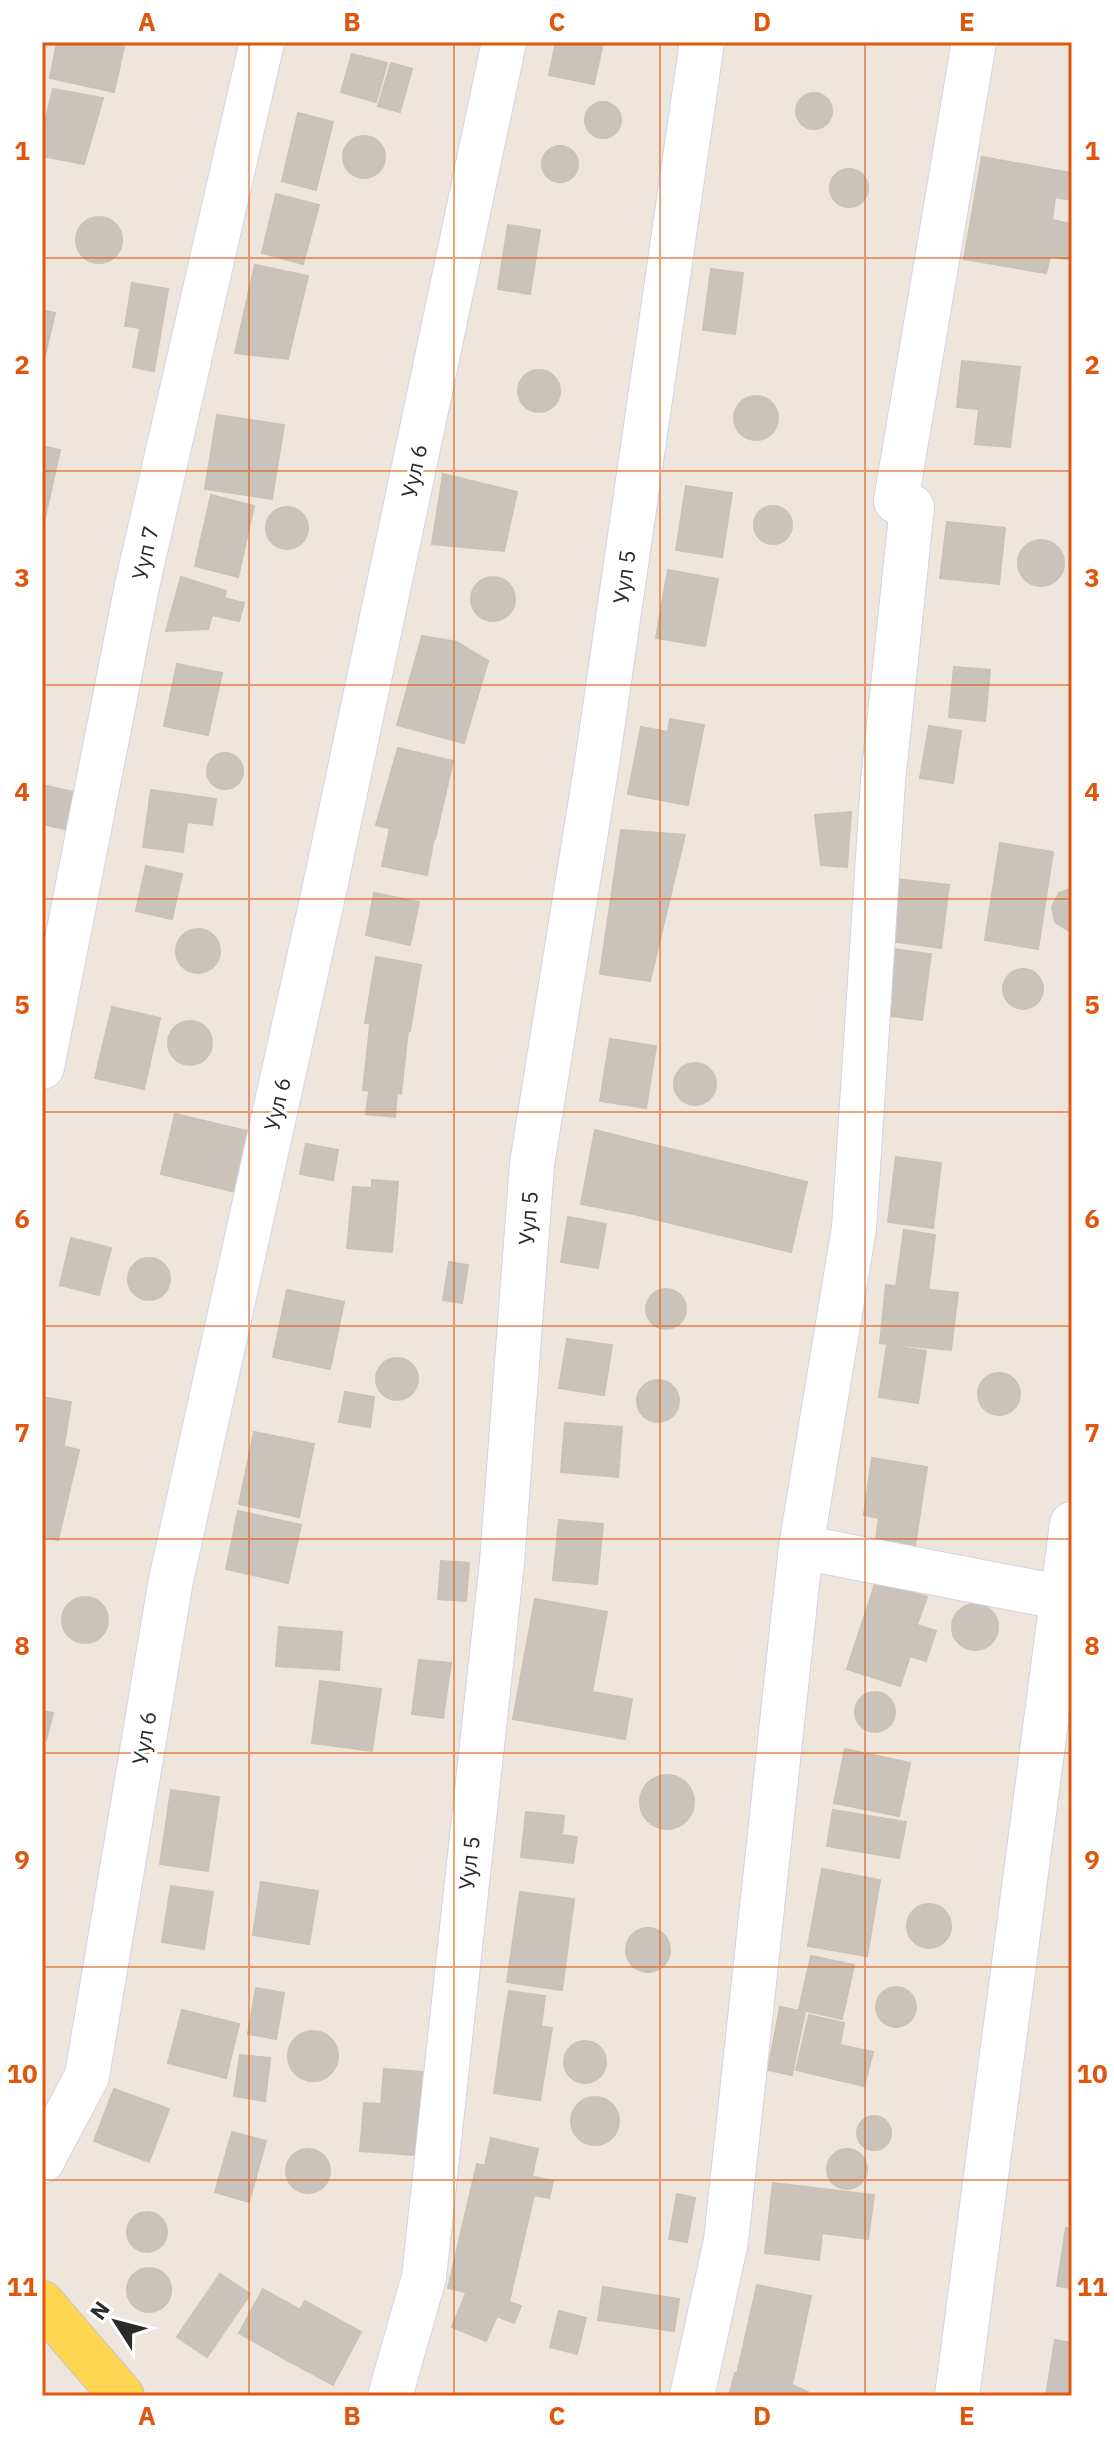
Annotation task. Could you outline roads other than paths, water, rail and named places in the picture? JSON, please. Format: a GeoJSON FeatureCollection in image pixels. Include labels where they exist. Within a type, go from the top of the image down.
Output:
{"type":"FeatureCollection","features":[{"type":"Feature","properties":{"kind":"main road"},"geometry":{"type":"LineString","coordinates":[[42,2303],[122,2396]]}},
{"type":"Feature","properties":{"kind":"street","name":"Ууп 7"},"geometry":{"type":"LineString","coordinates":[[42,1067],[137,586],[262,42]]}},
{"type":"Feature","properties":{"kind":"street","name":"Уул 6"},"geometry":{"type":"LineString","coordinates":[[42,2161],[87,2076],[171,1580],[326,882],[504,42]]}},
{"type":"Feature","properties":{"kind":"street","name":"Уул 5"},"geometry":{"type":"LineString","coordinates":[[390,2396],[424,2277],[502,1562],[532,1164],[597,763],[702,42]]}},
{"type":"Feature","properties":{"kind":"street"},"geometry":{"type":"LineString","coordinates":[[692,2396],[726,2241],[801,1547],[854,1228],[883,781],[912,507],[896,501],[974,42]]}},
{"type":"Feature","properties":{"kind":"street"},"geometry":{"type":"LineString","coordinates":[[957,2396],[1072,1524]]}},
{"type":"Feature","properties":{"kind":"street"},"geometry":{"type":"LineString","coordinates":[[801,1547],[1064,1598]]}}]}
